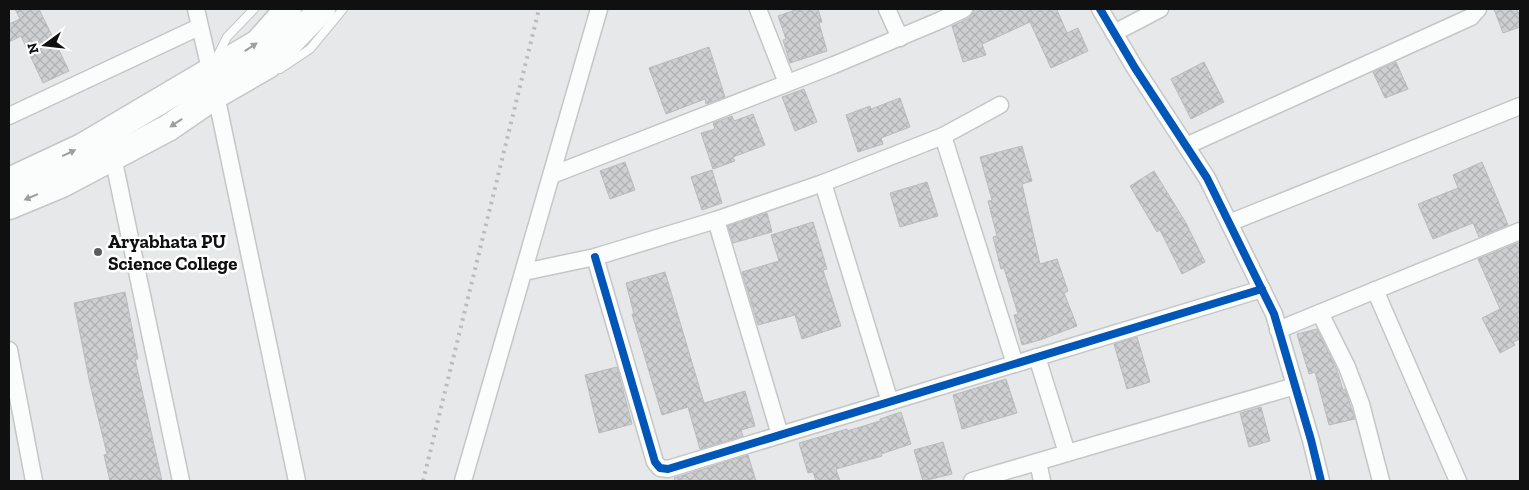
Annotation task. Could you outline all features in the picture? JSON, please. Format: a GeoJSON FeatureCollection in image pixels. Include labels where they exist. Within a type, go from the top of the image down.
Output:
{"type":"FeatureCollection","features":[{"type":"Feature","properties":{"kind":"main road"},"geometry":{"type":"LineString","coordinates":[[9,206],[62,184],[168,128],[219,88],[288,9]]}},
{"type":"Feature","properties":{"kind":"main road"},"geometry":{"type":"LineString","coordinates":[[9,181],[268,65],[322,9]]}},
{"type":"Feature","properties":{"kind":"street"},"geometry":{"type":"LineString","coordinates":[[196,9],[199,27],[219,88],[297,481]]}},
{"type":"Feature","properties":{"kind":"street"},"geometry":{"type":"LineString","coordinates":[[463,481],[599,9]]}},
{"type":"Feature","properties":{"kind":"street"},"geometry":{"type":"LineString","coordinates":[[758,9],[787,83]]}},
{"type":"Feature","properties":{"kind":"street"},"geometry":{"type":"LineString","coordinates":[[887,9],[900,38]]}},
{"type":"Feature","properties":{"kind":"street"},"geometry":{"type":"LineString","coordinates":[[552,175],[900,38],[964,9]]}},
{"type":"Feature","properties":{"kind":"street"},"geometry":{"type":"LineString","coordinates":[[1100,9],[1135,68],[1207,178],[1274,314],[1321,481]]}},
{"type":"Feature","properties":{"kind":"street"},"geometry":{"type":"LineString","coordinates":[[1114,33],[1160,9]]}},
{"type":"Feature","properties":{"kind":"street"},"geometry":{"type":"LineString","coordinates":[[1186,146],[1472,17],[1478,9]]}},
{"type":"Feature","properties":{"kind":"street"},"geometry":{"type":"LineString","coordinates":[[9,116],[199,27]]}},
{"type":"Feature","properties":{"kind":"street"},"geometry":{"type":"LineString","coordinates":[[524,272],[595,257],[716,220],[823,183],[943,136],[1000,105]]}},
{"type":"Feature","properties":{"kind":"street"},"geometry":{"type":"LineString","coordinates":[[1229,224],[1520,106]]}},
{"type":"Feature","properties":{"kind":"street"},"geometry":{"type":"LineString","coordinates":[[943,136],[1015,364]]}},
{"type":"Feature","properties":{"kind":"street"},"geometry":{"type":"LineString","coordinates":[[113,157],[181,481]]}},
{"type":"Feature","properties":{"kind":"street"},"geometry":{"type":"LineString","coordinates":[[823,183],[890,402]]}},
{"type":"Feature","properties":{"kind":"street"},"geometry":{"type":"LineString","coordinates":[[716,220],[780,435]]}},
{"type":"Feature","properties":{"kind":"street"},"geometry":{"type":"LineString","coordinates":[[1278,330],[1520,231]]}},
{"type":"Feature","properties":{"kind":"street"},"geometry":{"type":"LineString","coordinates":[[595,257],[655,462],[660,468],[668,469],[1262,289]]}},
{"type":"Feature","properties":{"kind":"street"},"geometry":{"type":"LineString","coordinates":[[1375,290],[1458,481]]}},
{"type":"Feature","properties":{"kind":"street"},"geometry":{"type":"LineString","coordinates":[[1320,313],[1347,368],[1361,404],[1381,481]]}},
{"type":"Feature","properties":{"kind":"street"},"geometry":{"type":"LineString","coordinates":[[9,350],[34,481]]}},
{"type":"Feature","properties":{"kind":"street"},"geometry":{"type":"LineString","coordinates":[[1037,357],[1067,453]]}},
{"type":"Feature","properties":{"kind":"street"},"geometry":{"type":"LineString","coordinates":[[972,481],[1295,386]]}},
{"type":"Feature","properties":{"kind":"street"},"geometry":{"type":"LineString","coordinates":[[1038,462],[1042,481]]}},
{"type":"Feature","properties":{"kind":"lane"},"geometry":{"type":"LineString","coordinates":[[219,88],[227,37],[254,9]]}},
{"type":"Feature","properties":{"kind":"lane"},"geometry":{"type":"LineString","coordinates":[[270,76],[310,49],[343,9]]}},
{"type":"Feature","properties":{"kind":"building"},"geometry":{"type":"Polygon","coordinates":[[[15,9],[39,9],[69,71],[43,83],[21,36],[9,42],[9,24],[20,19],[15,9]]]}},
{"type":"Feature","properties":{"kind":"building"},"geometry":{"type":"Polygon","coordinates":[[[798,9],[818,9],[822,22],[819,23],[827,51],[790,63],[783,40],[786,39],[778,16],[798,9]]]}},
{"type":"Feature","properties":{"kind":"building"},"geometry":{"type":"Polygon","coordinates":[[[974,9],[1061,9],[1057,10],[1067,33],[1078,28],[1088,51],[1051,68],[1030,22],[982,44],[986,55],[963,62],[952,26],[969,18],[974,9]]]}},
{"type":"Feature","properties":{"kind":"building"},"geometry":{"type":"Polygon","coordinates":[[[1494,9],[1517,9],[1520,17],[1520,27],[1503,33],[1494,9]]]}},
{"type":"Feature","properties":{"kind":"building"},"geometry":{"type":"Polygon","coordinates":[[[709,47],[725,97],[706,104],[705,99],[666,114],[649,68],[709,47]]]}},
{"type":"Feature","properties":{"kind":"building"},"geometry":{"type":"Polygon","coordinates":[[[1204,62],[1224,102],[1191,119],[1171,79],[1204,62]]]}},
{"type":"Feature","properties":{"kind":"building"},"geometry":{"type":"Polygon","coordinates":[[[1396,62],[1408,89],[1385,98],[1373,72],[1396,62]]]}},
{"type":"Feature","properties":{"kind":"building"},"geometry":{"type":"Polygon","coordinates":[[[804,89],[817,122],[795,131],[782,97],[804,89]]]}},
{"type":"Feature","properties":{"kind":"building"},"geometry":{"type":"Polygon","coordinates":[[[900,98],[910,127],[881,138],[883,144],[858,152],[846,115],[870,106],[871,109],[900,98]]]}},
{"type":"Feature","properties":{"kind":"building"},"geometry":{"type":"Polygon","coordinates":[[[753,114],[765,145],[733,157],[735,161],[713,169],[701,133],[715,129],[713,123],[732,116],[734,121],[753,114]]]}},
{"type":"Feature","properties":{"kind":"building"},"geometry":{"type":"Polygon","coordinates":[[[1022,146],[1032,181],[1022,184],[1040,264],[1057,259],[1068,291],[1064,293],[1077,326],[1022,345],[1014,315],[1018,314],[1004,268],[1001,269],[993,237],[997,236],[988,201],[992,200],[980,157],[1022,146]]]}},
{"type":"Feature","properties":{"kind":"building"},"geometry":{"type":"Polygon","coordinates":[[[625,162],[635,190],[610,199],[600,171],[625,162]]]}},
{"type":"Feature","properties":{"kind":"building"},"geometry":{"type":"Polygon","coordinates":[[[1482,162],[1508,225],[1479,237],[1473,223],[1433,239],[1418,204],[1458,188],[1453,175],[1482,162]]]}},
{"type":"Feature","properties":{"kind":"building"},"geometry":{"type":"Polygon","coordinates":[[[712,170],[722,203],[702,210],[691,177],[712,170]]]}},
{"type":"Feature","properties":{"kind":"building"},"geometry":{"type":"Polygon","coordinates":[[[1154,171],[1186,223],[1205,262],[1182,274],[1160,230],[1157,232],[1130,186],[1154,171]]]}},
{"type":"Feature","properties":{"kind":"building"},"geometry":{"type":"Polygon","coordinates":[[[927,182],[938,216],[900,227],[890,193],[927,182]]]}},
{"type":"Feature","properties":{"kind":"building"},"geometry":{"type":"Polygon","coordinates":[[[767,213],[772,232],[733,243],[728,226],[767,213]]]}},
{"type":"Feature","properties":{"kind":"building"},"geometry":{"type":"Polygon","coordinates":[[[813,222],[827,269],[823,270],[841,326],[802,339],[795,315],[758,325],[742,272],[779,261],[771,235],[813,222]]]}},
{"type":"Feature","properties":{"kind":"building"},"geometry":{"type":"Polygon","coordinates":[[[1520,242],[1520,339],[1513,342],[1515,345],[1500,353],[1482,318],[1500,309],[1478,259],[1520,242]]]}},
{"type":"Feature","properties":{"kind":"building"},"geometry":{"type":"Polygon","coordinates":[[[665,272],[704,403],[745,391],[755,426],[741,430],[743,436],[700,449],[688,407],[662,415],[632,314],[634,314],[626,283],[665,272]]]}},
{"type":"Feature","properties":{"kind":"building"},"geometry":{"type":"Polygon","coordinates":[[[125,292],[138,359],[135,359],[162,481],[110,481],[104,455],[107,454],[90,384],[74,303],[125,292]]]}},
{"type":"Feature","properties":{"kind":"building"},"geometry":{"type":"Polygon","coordinates":[[[1317,329],[1337,370],[1355,419],[1329,425],[1315,372],[1309,374],[1297,334],[1317,329]]]}},
{"type":"Feature","properties":{"kind":"building"},"geometry":{"type":"Polygon","coordinates":[[[1137,337],[1150,382],[1127,389],[1114,344],[1137,337]]]}},
{"type":"Feature","properties":{"kind":"building"},"geometry":{"type":"Polygon","coordinates":[[[617,367],[632,424],[599,433],[585,375],[617,367]]]}},
{"type":"Feature","properties":{"kind":"building"},"geometry":{"type":"Polygon","coordinates":[[[1006,379],[1017,413],[962,429],[953,395],[1006,379]]]}},
{"type":"Feature","properties":{"kind":"building"},"geometry":{"type":"Polygon","coordinates":[[[1261,407],[1270,441],[1249,447],[1240,413],[1261,407]]]}},
{"type":"Feature","properties":{"kind":"building"},"geometry":{"type":"Polygon","coordinates":[[[901,412],[911,444],[881,454],[882,456],[836,469],[840,481],[816,481],[813,472],[808,473],[799,443],[880,421],[880,419],[901,412]]]}},
{"type":"Feature","properties":{"kind":"building"},"geometry":{"type":"Polygon","coordinates":[[[943,442],[952,474],[923,481],[914,450],[943,442]]]}},
{"type":"Feature","properties":{"kind":"building"},"geometry":{"type":"Polygon","coordinates":[[[748,455],[756,481],[675,481],[674,478],[748,455]]]}},
{"type":"Feature","properties":{"kind":"railway"},"geometry":{"type":"LineString","coordinates":[[423,481],[539,9]]}},
{"type":"Feature","properties":{"kind":"cycle path"},"geometry":{"type":"LineString","coordinates":[[1100,9],[1135,68],[1207,178],[1274,314],[1321,481]]}},
{"type":"Feature","properties":{"kind":"cycle path"},"geometry":{"type":"LineString","coordinates":[[595,257],[655,462],[660,468],[668,469],[1262,289]]}},
{"type":"Feature","properties":{"kind":"place","name":"Aryabhata PU Science College"},"geometry":{"type":"Point","coordinates":[98,252]}}]}
